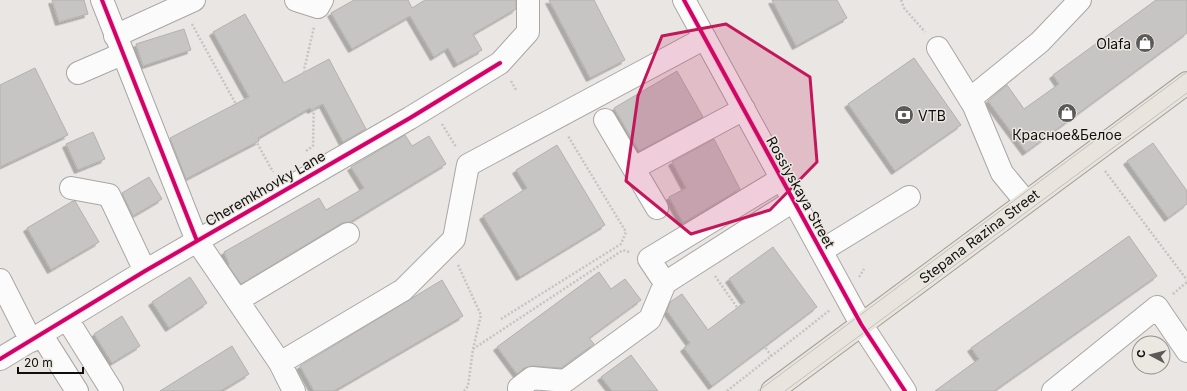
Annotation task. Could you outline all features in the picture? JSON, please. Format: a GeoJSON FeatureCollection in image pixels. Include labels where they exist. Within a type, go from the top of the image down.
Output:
{"type":"FeatureCollection","features":[{"type":"Feature","properties":{"kind":"main road","name":"Stepana Razina Street"},"geometry":{"type":"LineString","coordinates":[[772,391],[1187,83]]}},
{"type":"Feature","properties":{"kind":"street"},"geometry":{"type":"LineString","coordinates":[[102,0],[197,241],[280,362],[294,391]]}},
{"type":"Feature","properties":{"kind":"street"},"geometry":{"type":"LineString","coordinates":[[296,0],[323,2]]}},
{"type":"Feature","properties":{"kind":"street","name":"Cheremkhovky Lane"},"geometry":{"type":"LineString","coordinates":[[0,359],[145,271],[410,118],[500,63],[528,32],[528,0]]}},
{"type":"Feature","properties":{"kind":"street","name":"Rossiyskaya Street"},"geometry":{"type":"LineString","coordinates":[[684,0],[861,324],[905,391]]}},
{"type":"Feature","properties":{"kind":"street"},"geometry":{"type":"LineString","coordinates":[[970,99],[1040,42],[1080,0]]}},
{"type":"Feature","properties":{"kind":"street"},"geometry":{"type":"LineString","coordinates":[[78,73],[119,45],[188,3]]}},
{"type":"Feature","properties":{"kind":"street"},"geometry":{"type":"LineString","coordinates":[[280,362],[403,290],[454,239],[468,166],[705,38]]}},
{"type":"Feature","properties":{"kind":"street"},"geometry":{"type":"LineString","coordinates":[[938,48],[970,99],[1002,173],[1026,202]]}},
{"type":"Feature","properties":{"kind":"street"},"geometry":{"type":"LineString","coordinates":[[634,168],[744,109]]}},
{"type":"Feature","properties":{"kind":"street"},"geometry":{"type":"LineString","coordinates":[[605,120],[657,208]]}},
{"type":"Feature","properties":{"kind":"street"},"geometry":{"type":"LineString","coordinates":[[665,283],[648,259],[782,179]]}},
{"type":"Feature","properties":{"kind":"street"},"geometry":{"type":"LineString","coordinates":[[72,188],[109,195],[145,271]]}},
{"type":"Feature","properties":{"kind":"street"},"geometry":{"type":"LineString","coordinates":[[821,251],[909,197]]}},
{"type":"Feature","properties":{"kind":"street"},"geometry":{"type":"LineString","coordinates":[[519,388],[532,378],[565,381],[650,318],[665,283],[793,201]]}},
{"type":"Feature","properties":{"kind":"street"},"geometry":{"type":"LineString","coordinates":[[238,300],[348,234]]}},
{"type":"Feature","properties":{"kind":"street"},"geometry":{"type":"LineString","coordinates":[[0,280],[36,338],[77,391]]}},
{"type":"Feature","properties":{"kind":"street"},"geometry":{"type":"LineString","coordinates":[[1053,391],[1157,307],[1187,351]]}},
{"type":"Feature","properties":{"kind":"street"},"geometry":{"type":"LineString","coordinates":[[68,319],[112,391]]}},
{"type":"Feature","properties":{"kind":"path"},"geometry":{"type":"LineString","coordinates":[[901,0],[904,8],[938,48]]}},
{"type":"Feature","properties":{"kind":"path"},"geometry":{"type":"LineString","coordinates":[[313,146],[314,95],[304,70],[323,2]]}},
{"type":"Feature","properties":{"kind":"path"},"geometry":{"type":"LineString","coordinates":[[188,3],[283,190]]}},
{"type":"Feature","properties":{"kind":"path"},"geometry":{"type":"LineString","coordinates":[[410,118],[438,118],[468,166]]}},
{"type":"Feature","properties":{"kind":"path"},"geometry":{"type":"LineString","coordinates":[[501,319],[621,244],[626,232],[557,118]]}},
{"type":"Feature","properties":{"kind":"path"},"geometry":{"type":"LineString","coordinates":[[1091,154],[1187,280]]}},
{"type":"Feature","properties":{"kind":"path"},"geometry":{"type":"LineString","coordinates":[[454,239],[458,265],[481,315],[473,349],[468,386],[464,391]]}},
{"type":"Feature","properties":{"kind":"path"},"geometry":{"type":"LineString","coordinates":[[473,349],[623,250],[648,259]]}},
{"type":"Feature","properties":{"kind":"path"},"geometry":{"type":"LineString","coordinates":[[703,259],[772,357]]}},
{"type":"Feature","properties":{"kind":"path"},"geometry":{"type":"LineString","coordinates":[[727,391],[772,357],[846,297],[864,269]]}},
{"type":"Feature","properties":{"kind":"highlighted area"},"geometry":{"type":"Polygon","coordinates":[[[726,24],[810,77],[817,162],[770,210],[691,234],[626,181],[638,96],[662,36],[726,24]]]}},
{"type":"Feature","properties":{"kind":"building"},"geometry":{"type":"Polygon","coordinates":[[[52,0],[84,0],[88,14],[59,22],[52,0]]]}},
{"type":"Feature","properties":{"kind":"building"},"geometry":{"type":"Polygon","coordinates":[[[354,0],[408,0],[412,8],[425,0],[516,0],[516,9],[473,34],[482,50],[457,64],[448,48],[434,57],[410,16],[352,49],[331,13],[354,0]]]}},
{"type":"Feature","properties":{"kind":"building"},"geometry":{"type":"Polygon","coordinates":[[[549,0],[594,0],[625,60],[590,78],[549,0]]]}},
{"type":"Feature","properties":{"kind":"building"},"geometry":{"type":"Polygon","coordinates":[[[772,0],[837,0],[847,18],[796,46],[772,0]]]}},
{"type":"Feature","properties":{"kind":"building"},"geometry":{"type":"Polygon","coordinates":[[[1156,0],[1187,0],[1187,33],[1026,152],[988,101],[1007,85],[1024,109],[1059,84],[1053,75],[1156,0]]]}},
{"type":"Feature","properties":{"kind":"building"},"geometry":{"type":"Polygon","coordinates":[[[245,14],[284,83],[329,59],[366,129],[343,142],[323,104],[311,110],[310,108],[258,138],[259,141],[186,179],[170,138],[249,97],[213,32],[245,14]]]}},
{"type":"Feature","properties":{"kind":"building"},"geometry":{"type":"Polygon","coordinates":[[[184,29],[191,50],[143,66],[136,44],[184,29]]]}},
{"type":"Feature","properties":{"kind":"building","name":"VTB"},"geometry":{"type":"Polygon","coordinates":[[[914,58],[961,125],[895,171],[848,104],[914,58]]]}},
{"type":"Feature","properties":{"kind":"building"},"geometry":{"type":"Polygon","coordinates":[[[35,68],[68,135],[0,167],[0,85],[35,68]]]}},
{"type":"Feature","properties":{"kind":"building"},"geometry":{"type":"Polygon","coordinates":[[[677,71],[703,117],[639,151],[614,108],[677,71]]]}},
{"type":"Feature","properties":{"kind":"building"},"geometry":{"type":"Polygon","coordinates":[[[93,132],[105,159],[78,170],[66,144],[93,132]]]}},
{"type":"Feature","properties":{"kind":"building"},"geometry":{"type":"Polygon","coordinates":[[[405,135],[412,146],[429,136],[446,164],[350,222],[342,223],[241,284],[228,265],[229,264],[224,252],[319,198],[326,210],[364,188],[351,167],[405,135]]]}},
{"type":"Feature","properties":{"kind":"building"},"geometry":{"type":"Polygon","coordinates":[[[714,139],[740,189],[683,223],[669,197],[686,188],[672,162],[714,139]]]}},
{"type":"Feature","properties":{"kind":"building"},"geometry":{"type":"Polygon","coordinates":[[[1153,143],[1187,191],[1187,204],[1168,218],[1127,161],[1153,143]]]}},
{"type":"Feature","properties":{"kind":"building"},"geometry":{"type":"Polygon","coordinates":[[[557,145],[605,225],[520,277],[483,216],[527,188],[516,170],[557,145]]]}},
{"type":"Feature","properties":{"kind":"building"},"geometry":{"type":"Polygon","coordinates":[[[149,177],[162,199],[133,216],[122,193],[149,177]]]}},
{"type":"Feature","properties":{"kind":"building"},"geometry":{"type":"Polygon","coordinates":[[[75,201],[99,242],[51,270],[27,228],[75,201]]]}},
{"type":"Feature","properties":{"kind":"building"},"geometry":{"type":"Polygon","coordinates":[[[1129,236],[1157,276],[994,391],[935,391],[979,359],[971,348],[1129,236]]]}},
{"type":"Feature","properties":{"kind":"building"},"geometry":{"type":"Polygon","coordinates":[[[773,247],[817,307],[712,386],[684,348],[690,343],[667,311],[670,302],[682,294],[708,330],[745,302],[729,279],[773,247]]]}},
{"type":"Feature","properties":{"kind":"building"},"geometry":{"type":"Polygon","coordinates":[[[599,272],[611,289],[625,279],[641,300],[589,338],[594,344],[561,368],[533,366],[524,368],[517,374],[497,347],[599,272]]]}},
{"type":"Feature","properties":{"kind":"building"},"geometry":{"type":"Polygon","coordinates":[[[190,277],[207,303],[169,328],[152,302],[190,277]]]}},
{"type":"Feature","properties":{"kind":"building"},"geometry":{"type":"Polygon","coordinates":[[[442,280],[463,316],[334,391],[314,391],[300,366],[442,280]]]}},
{"type":"Feature","properties":{"kind":"building"},"geometry":{"type":"Polygon","coordinates":[[[122,316],[140,346],[112,363],[94,334],[122,316]]]}},
{"type":"Feature","properties":{"kind":"building"},"geometry":{"type":"Polygon","coordinates":[[[232,346],[249,374],[221,391],[160,391],[232,346]]]}},
{"type":"Feature","properties":{"kind":"building"},"geometry":{"type":"Polygon","coordinates":[[[631,355],[658,391],[612,391],[601,377],[631,355]]]}},
{"type":"Feature","properties":{"kind":"tram line"},"geometry":{"type":"LineString","coordinates":[[758,391],[1187,72]]}},
{"type":"Feature","properties":{"kind":"tram line"},"geometry":{"type":"LineString","coordinates":[[785,391],[1187,93]]}},
{"type":"Feature","properties":{"kind":"cycle path"},"geometry":{"type":"LineString","coordinates":[[102,0],[197,241]]}},
{"type":"Feature","properties":{"kind":"cycle path"},"geometry":{"type":"LineString","coordinates":[[684,0],[861,324],[905,391]]}},
{"type":"Feature","properties":{"kind":"cycle path"},"geometry":{"type":"LineString","coordinates":[[0,359],[145,271],[410,118],[500,63]]}},
{"type":"Feature","properties":{"kind":"place","name":"Olafa"},"geometry":{"type":"Point","coordinates":[1145,43]}},
{"type":"Feature","properties":{"kind":"place","name":"Красное&Белое"},"geometry":{"type":"Point","coordinates":[1067,113]}},
{"type":"Feature","properties":{"kind":"place","name":"VTB"},"geometry":{"type":"Point","coordinates":[904,115]}}]}
